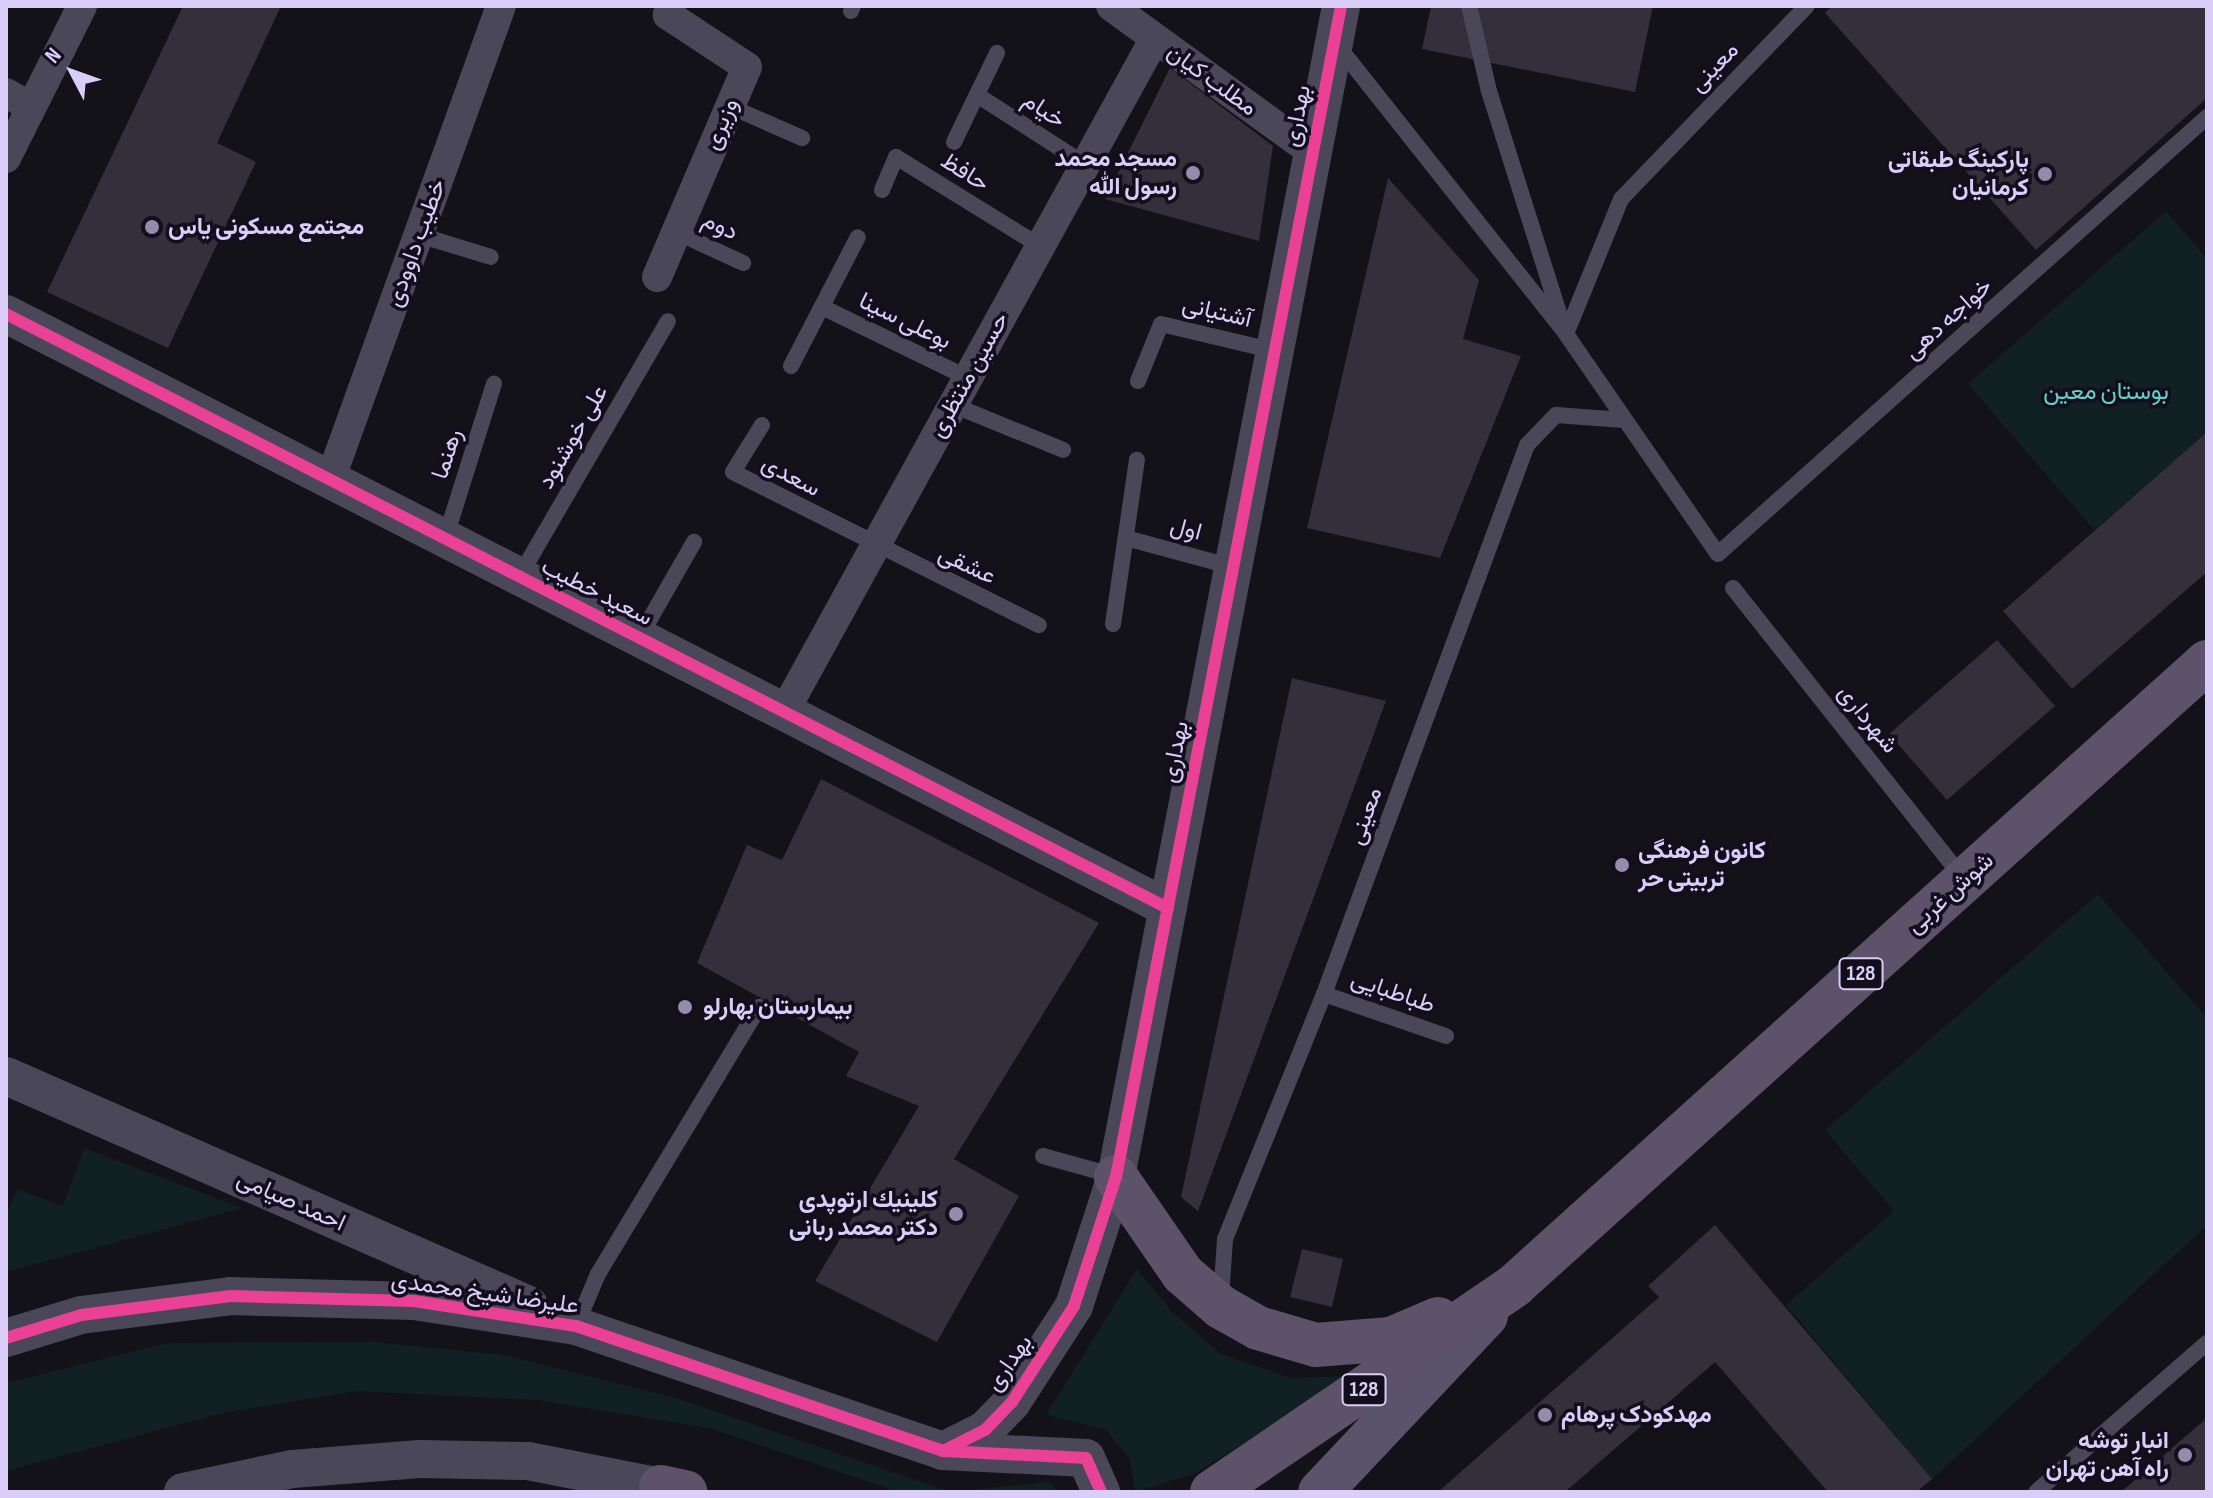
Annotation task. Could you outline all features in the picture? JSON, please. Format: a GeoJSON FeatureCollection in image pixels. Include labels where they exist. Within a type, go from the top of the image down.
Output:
{"type":"FeatureCollection","features":[{"type":"Feature","properties":{"kind":"main road","name":"شوش غربی"},"geometry":{"type":"LineString","coordinates":[[1515,1285],[2207,662]]}},
{"type":"Feature","properties":{"kind":"main road"},"geometry":{"type":"LineString","coordinates":[[1116,1177],[1183,1274],[1221,1307],[1258,1328],[1316,1345],[1391,1339],[1515,1285]]}},
{"type":"Feature","properties":{"kind":"main road"},"geometry":{"type":"LineString","coordinates":[[1320,1492],[1515,1285]]}},
{"type":"Feature","properties":{"kind":"main road","name":"128"},"geometry":{"type":"LineString","coordinates":[[1212,1492],[1515,1285]]}},
{"type":"Feature","properties":{"kind":"street"},"geometry":{"type":"LineString","coordinates":[[6,158],[19,100],[82,6]]}},
{"type":"Feature","properties":{"kind":"street","name":"خطیب داوودی"},"geometry":{"type":"LineString","coordinates":[[330,480],[501,6]]}},
{"type":"Feature","properties":{"kind":"street","name":"وزیری"},"geometry":{"type":"LineString","coordinates":[[657,277],[747,67],[668,15],[671,6]]}},
{"type":"Feature","properties":{"kind":"street","name":"مطلب کیان"},"geometry":{"type":"LineString","coordinates":[[1111,6],[1313,153]]}},
{"type":"Feature","properties":{"kind":"street","name":"بهداری"},"geometry":{"type":"LineString","coordinates":[[943,1451],[985,1430],[1012,1402],[1074,1306],[1116,1177],[1337,24]]}},
{"type":"Feature","properties":{"kind":"street","name":"حسین منتظری"},"geometry":{"type":"LineString","coordinates":[[784,712],[1155,38]]}},
{"type":"Feature","properties":{"kind":"street","name":"سعید خطیب"},"geometry":{"type":"LineString","coordinates":[[6,314],[1168,908]]}},
{"type":"Feature","properties":{"kind":"street","name":"احمد صیامی"},"geometry":{"type":"LineString","coordinates":[[6,1076],[576,1326]]}},
{"type":"Feature","properties":{"kind":"street","name":"علیرضا شیخ محمدی"},"geometry":{"type":"LineString","coordinates":[[6,1338],[81,1315],[231,1296],[414,1301],[576,1326],[943,1451],[1086,1458],[1101,1492]]}},
{"type":"Feature","properties":{"kind":"street"},"geometry":{"type":"LineString","coordinates":[[183,1492],[292,1469],[420,1459],[528,1461],[672,1490]]}},
{"type":"Feature","properties":{"kind":"lane"},"geometry":{"type":"LineString","coordinates":[[1469,6],[1489,91],[1566,334]]}},
{"type":"Feature","properties":{"kind":"lane","name":"معینی"},"geometry":{"type":"LineString","coordinates":[[1566,334],[1621,199],[1807,6]]}},
{"type":"Feature","properties":{"kind":"lane"},"geometry":{"type":"LineString","coordinates":[[1337,24],[1566,334],[1624,420]]}},
{"type":"Feature","properties":{"kind":"lane"},"geometry":{"type":"LineString","coordinates":[[954,142],[997,53]]}},
{"type":"Feature","properties":{"kind":"lane","name":"خیام"},"geometry":{"type":"LineString","coordinates":[[977,95],[1086,165]]}},
{"type":"Feature","properties":{"kind":"lane"},"geometry":{"type":"LineString","coordinates":[[729,106],[802,138]]}},
{"type":"Feature","properties":{"kind":"lane","name":"خواجه دهی"},"geometry":{"type":"LineString","coordinates":[[1624,420],[1718,554],[2207,117]]}},
{"type":"Feature","properties":{"kind":"lane","name":"حافظ"},"geometry":{"type":"LineString","coordinates":[[882,190],[896,157],[1040,246]]}},
{"type":"Feature","properties":{"kind":"lane","name":"دوم"},"geometry":{"type":"LineString","coordinates":[[676,232],[743,263]]}},
{"type":"Feature","properties":{"kind":"lane"},"geometry":{"type":"LineString","coordinates":[[419,235],[491,257]]}},
{"type":"Feature","properties":{"kind":"lane"},"geometry":{"type":"LineString","coordinates":[[791,366],[858,237]]}},
{"type":"Feature","properties":{"kind":"lane","name":"بوعلی سینا"},"geometry":{"type":"LineString","coordinates":[[822,307],[968,378]]}},
{"type":"Feature","properties":{"kind":"lane","name":"علی خوشنود"},"geometry":{"type":"LineString","coordinates":[[519,577],[668,321]]}},
{"type":"Feature","properties":{"kind":"lane","name":"آشتیانی"},"geometry":{"type":"LineString","coordinates":[[1138,381],[1161,324],[1275,351]]}},
{"type":"Feature","properties":{"kind":"lane","name":"رهنما"},"geometry":{"type":"LineString","coordinates":[[445,539],[494,384]]}},
{"type":"Feature","properties":{"kind":"lane"},"geometry":{"type":"LineString","coordinates":[[953,405],[1063,450]]}},
{"type":"Feature","properties":{"kind":"lane","name":"معینی"},"geometry":{"type":"LineString","coordinates":[[1221,1307],[1225,1239],[1324,994],[1527,445],[1556,415],[1624,420]]}},
{"type":"Feature","properties":{"kind":"lane","name":"سعدی"},"geometry":{"type":"LineString","coordinates":[[762,425],[733,472],[875,547]]}},
{"type":"Feature","properties":{"kind":"lane"},"geometry":{"type":"LineString","coordinates":[[1113,624],[1137,460]]}},
{"type":"Feature","properties":{"kind":"lane","name":"اول"},"geometry":{"type":"LineString","coordinates":[[1126,538],[1233,567]]}},
{"type":"Feature","properties":{"kind":"lane"},"geometry":{"type":"LineString","coordinates":[[639,638],[694,542]]}},
{"type":"Feature","properties":{"kind":"lane","name":"عشقی"},"geometry":{"type":"LineString","coordinates":[[875,547],[1039,625]]}},
{"type":"Feature","properties":{"kind":"lane","name":"شهرداری"},"geometry":{"type":"LineString","coordinates":[[1733,588],[1965,880]]}},
{"type":"Feature","properties":{"kind":"lane","name":"طباطبایی"},"geometry":{"type":"LineString","coordinates":[[1324,994],[1446,1036]]}},
{"type":"Feature","properties":{"kind":"lane"},"geometry":{"type":"LineString","coordinates":[[576,1326],[598,1274],[759,1007]]}},
{"type":"Feature","properties":{"kind":"lane"},"geometry":{"type":"LineString","coordinates":[[1043,1156],[1116,1177]]}},
{"type":"Feature","properties":{"kind":"lane"},"geometry":{"type":"LineString","coordinates":[[2036,1492],[2207,1343]]}},
{"type":"Feature","properties":{"kind":"green space","name":"بوستان معین"},"geometry":{"type":"Polygon","coordinates":[[[2166,211],[2207,259],[2207,432],[2094,530],[1968,384],[2166,211]]]}},
{"type":"Feature","properties":{"kind":"green space"},"geometry":{"type":"Polygon","coordinates":[[[2098,894],[2207,1018],[2207,1225],[1932,1479],[1786,1305],[1894,1211],[1825,1130],[2098,894]]]}},
{"type":"Feature","properties":{"kind":"green space"},"geometry":{"type":"Polygon","coordinates":[[[84,1148],[242,1208],[6,1272],[6,1215],[17,1189],[63,1206],[84,1148]]]}},
{"type":"Feature","properties":{"kind":"green space"},"geometry":{"type":"Polygon","coordinates":[[[1137,1269],[1173,1313],[1221,1354],[1291,1378],[1351,1376],[1196,1473],[1135,1492],[1130,1459],[1106,1430],[1046,1415],[1137,1269]]]}},
{"type":"Feature","properties":{"kind":"green space"},"geometry":{"type":"Polygon","coordinates":[[[374,1342],[504,1355],[676,1398],[951,1492],[899,1492],[709,1428],[536,1400],[358,1391],[227,1412],[6,1471],[6,1383],[168,1343],[374,1342]]]}},
{"type":"Feature","properties":{"kind":"green space"},"geometry":{"type":"Polygon","coordinates":[[[1048,1482],[1059,1492],[951,1492],[1048,1482]]]}},
{"type":"Feature","properties":{"kind":"building","name":"مجتمع مسکونی یاس"},"geometry":{"type":"Polygon","coordinates":[[[183,6],[281,6],[217,143],[256,162],[168,348],[47,292],[183,6]]]}},
{"type":"Feature","properties":{"kind":"building"},"geometry":{"type":"Polygon","coordinates":[[[1431,6],[1653,6],[1635,92],[1422,49],[1431,6]]]}},
{"type":"Feature","properties":{"kind":"building","name":"پارکینگ طبقاتی کرمانیان"},"geometry":{"type":"Polygon","coordinates":[[[1832,6],[2207,6],[2207,98],[2036,250],[1825,13],[1832,6]]]}},
{"type":"Feature","properties":{"kind":"building","name":"مسجد محمد رسول الله"},"geometry":{"type":"Polygon","coordinates":[[[1170,68],[1273,146],[1259,241],[1105,199],[1170,68]]]}},
{"type":"Feature","properties":{"kind":"building"},"geometry":{"type":"Polygon","coordinates":[[[1388,178],[1479,280],[1463,339],[1521,356],[1440,558],[1307,528],[1388,178]]]}},
{"type":"Feature","properties":{"kind":"building"},"geometry":{"type":"Polygon","coordinates":[[[2207,432],[2207,572],[2072,689],[2003,611],[2207,432]]]}},
{"type":"Feature","properties":{"kind":"building"},"geometry":{"type":"Polygon","coordinates":[[[1997,640],[2055,706],[1947,800],[1889,734],[1997,640]]]}},
{"type":"Feature","properties":{"kind":"building"},"geometry":{"type":"Polygon","coordinates":[[[1292,678],[1386,701],[1198,1211],[1181,1197],[1292,678]]]}},
{"type":"Feature","properties":{"kind":"building"},"geometry":{"type":"Polygon","coordinates":[[[821,779],[1099,923],[954,1159],[1019,1196],[937,1342],[815,1281],[919,1106],[846,1076],[859,1052],[697,963],[747,845],[782,860],[821,779]]]}},
{"type":"Feature","properties":{"kind":"building"},"geometry":{"type":"Polygon","coordinates":[[[1715,1225],[1932,1479],[1916,1492],[1828,1492],[1715,1362],[1565,1492],[1438,1492],[1659,1297],[1648,1286],[1715,1225]]]}},
{"type":"Feature","properties":{"kind":"building"},"geometry":{"type":"Polygon","coordinates":[[[1302,1249],[1343,1259],[1332,1307],[1290,1297],[1302,1249]]]}},
{"type":"Feature","properties":{"kind":"building","name":"انبار توشه راه آهن تهران"},"geometry":{"type":"Polygon","coordinates":[[[2207,1418],[2207,1492],[2121,1492],[2207,1418]]]}},
{"type":"Feature","properties":{"kind":"cycle path"},"geometry":{"type":"LineString","coordinates":[[943,1451],[985,1430],[1012,1402],[1074,1306],[1116,1177],[1341,6]]}},
{"type":"Feature","properties":{"kind":"cycle path"},"geometry":{"type":"LineString","coordinates":[[6,314],[1168,908]]}},
{"type":"Feature","properties":{"kind":"cycle path"},"geometry":{"type":"LineString","coordinates":[[6,1338],[81,1315],[231,1296],[414,1301],[576,1326],[943,1451],[1086,1458],[1101,1492]]}},
{"type":"Feature","properties":{"kind":"place","name":"مسجد محمد رسول الله"},"geometry":{"type":"Point","coordinates":[1193,173]}},
{"type":"Feature","properties":{"kind":"place","name":"پارکینگ طبقاتی کرمانیان"},"geometry":{"type":"Point","coordinates":[2045,174]}},
{"type":"Feature","properties":{"kind":"place","name":"مجتمع مسکونی یاس"},"geometry":{"type":"Point","coordinates":[152,227]}},
{"type":"Feature","properties":{"kind":"place","name":"کانون فرهنگی تربیتی حر"},"geometry":{"type":"Point","coordinates":[1622,865]}},
{"type":"Feature","properties":{"kind":"place","name":"بیمارستان بهارلو"},"geometry":{"type":"Point","coordinates":[685,1007]}},
{"type":"Feature","properties":{"kind":"place","name":"كلينيك ارتوپدى دكتر محمد ربانى"},"geometry":{"type":"Point","coordinates":[956,1214]}},
{"type":"Feature","properties":{"kind":"place","name":"مهدکودک پرهام"},"geometry":{"type":"Point","coordinates":[1545,1415]}},
{"type":"Feature","properties":{"kind":"place","name":"انبار توشه راه آهن تهران"},"geometry":{"type":"Point","coordinates":[2185,1455]}}]}
